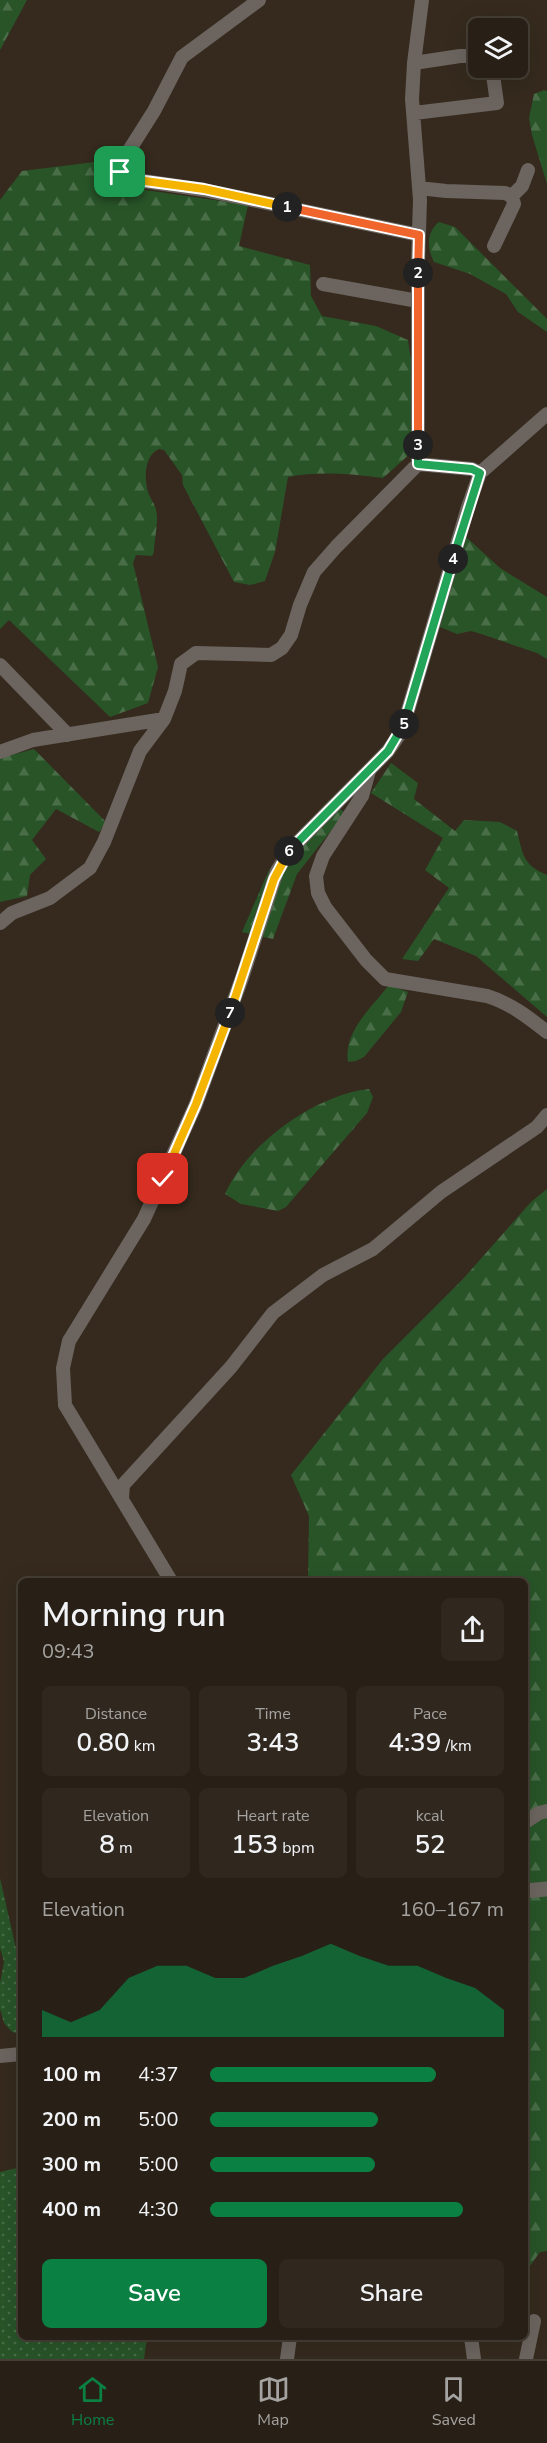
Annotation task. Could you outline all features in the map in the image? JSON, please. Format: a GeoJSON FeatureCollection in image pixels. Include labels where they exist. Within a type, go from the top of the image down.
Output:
{"type":"FeatureCollection","features":[{"type":"Feature","properties":{"kind":"street"},"geometry":{"type":"LineString","coordinates":[[259,0],[182,57],[154,111],[123,160],[120,172],[130,179],[204,189],[419,235]]}},
{"type":"Feature","properties":{"kind":"street"},"geometry":{"type":"LineString","coordinates":[[0,922],[12,913],[50,898],[90,868],[104,842],[140,751],[164,718],[175,691],[181,664],[196,653],[271,655],[282,648],[291,635],[300,605],[314,572],[418,464],[419,188],[414,113],[414,63],[422,0]]}},
{"type":"Feature","properties":{"kind":"street"},"geometry":{"type":"LineString","coordinates":[[414,63],[468,56]]}},
{"type":"Feature","properties":{"kind":"street"},"geometry":{"type":"LineString","coordinates":[[414,113],[497,103],[493,78]]}},
{"type":"Feature","properties":{"kind":"street"},"geometry":{"type":"LineString","coordinates":[[512,196],[522,186],[528,170]]}},
{"type":"Feature","properties":{"kind":"street"},"geometry":{"type":"LineString","coordinates":[[419,188],[505,193],[512,196]]}},
{"type":"Feature","properties":{"kind":"street"},"geometry":{"type":"LineString","coordinates":[[494,246],[514,204],[512,196]]}},
{"type":"Feature","properties":{"kind":"street"},"geometry":{"type":"LineString","coordinates":[[323,284],[418,301]]}},
{"type":"Feature","properties":{"kind":"street"},"geometry":{"type":"LineString","coordinates":[[169,1578],[66,1405],[63,1368],[69,1341],[144,1219],[163,1179],[216,1051],[277,871],[290,850],[388,751],[401,732],[480,473],[547,414]]}},
{"type":"Feature","properties":{"kind":"street"},"geometry":{"type":"LineString","coordinates":[[418,464],[472,469],[480,473]]}},
{"type":"Feature","properties":{"kind":"street"},"geometry":{"type":"LineString","coordinates":[[0,665],[69,735]]}},
{"type":"Feature","properties":{"kind":"street"},"geometry":{"type":"LineString","coordinates":[[0,752],[33,740],[164,718]]}},
{"type":"Feature","properties":{"kind":"street"},"geometry":{"type":"LineString","coordinates":[[370,769],[362,796],[323,856],[316,876],[318,893],[326,907],[366,960],[385,980],[500,1000],[547,1032]]}},
{"type":"Feature","properties":{"kind":"street"},"geometry":{"type":"LineString","coordinates":[[122,1498],[123,1485],[231,1367],[273,1313],[323,1275],[373,1249],[441,1192],[537,1127],[547,1115]]}},
{"type":"Feature","properties":{"kind":"street"},"geometry":{"type":"LineString","coordinates":[[528,1820],[547,1811]]}},
{"type":"Feature","properties":{"kind":"street"},"geometry":{"type":"LineString","coordinates":[[528,1891],[547,1888]]}},
{"type":"Feature","properties":{"kind":"street"},"geometry":{"type":"LineString","coordinates":[[0,2056],[18,2054]]}},
{"type":"Feature","properties":{"kind":"street"},"geometry":{"type":"LineString","coordinates":[[526,2359],[534,2321]]}},
{"type":"Feature","properties":{"kind":"street"},"geometry":{"type":"LineString","coordinates":[[287,2359],[290,2340]]}},
{"type":"Feature","properties":{"kind":"street"},"geometry":{"type":"LineString","coordinates":[[471,2340],[474,2359]]}},
{"type":"Feature","properties":{"kind":"green space"},"geometry":{"type":"Polygon","coordinates":[[[0,0],[27,0],[0,50],[0,0]]]}},
{"type":"Feature","properties":{"kind":"green space"},"geometry":{"type":"Polygon","coordinates":[[[547,91],[547,184],[529,118],[534,94],[547,91]]]}},
{"type":"Feature","properties":{"kind":"green space"},"geometry":{"type":"Polygon","coordinates":[[[111,160],[109,177],[125,187],[248,205],[239,246],[310,265],[311,296],[322,316],[376,326],[408,340],[412,366],[411,453],[383,478],[347,474],[288,477],[275,552],[265,581],[250,585],[234,582],[183,485],[182,475],[164,450],[159,449],[154,452],[146,468],[146,480],[157,514],[154,552],[152,556],[136,555],[133,563],[158,667],[148,703],[110,717],[9,620],[0,629],[0,200],[22,171],[111,160]]]}},
{"type":"Feature","properties":{"kind":"green space"},"geometry":{"type":"Polygon","coordinates":[[[439,222],[455,227],[547,319],[547,332],[518,312],[506,294],[470,274],[434,262],[429,241],[432,231],[439,222]]]}},
{"type":"Feature","properties":{"kind":"green space"},"geometry":{"type":"Polygon","coordinates":[[[466,537],[500,568],[547,597],[547,659],[537,653],[471,631],[457,634],[440,627],[466,537]]]}},
{"type":"Feature","properties":{"kind":"green space"},"geometry":{"type":"Polygon","coordinates":[[[34,749],[106,822],[99,832],[56,809],[32,840],[46,859],[30,875],[27,896],[0,902],[0,758],[34,749]]]}},
{"type":"Feature","properties":{"kind":"green space"},"geometry":{"type":"Polygon","coordinates":[[[391,763],[418,783],[414,799],[455,831],[464,820],[500,822],[517,831],[525,858],[533,867],[547,875],[547,1017],[476,956],[434,939],[418,961],[402,959],[449,888],[425,870],[443,838],[371,793],[391,763]]]}},
{"type":"Feature","properties":{"kind":"green space"},"geometry":{"type":"Polygon","coordinates":[[[329,800],[345,813],[297,874],[273,939],[242,932],[269,870],[329,800]]]}},
{"type":"Feature","properties":{"kind":"green space"},"geometry":{"type":"Polygon","coordinates":[[[389,985],[408,992],[401,1012],[364,1057],[348,1062],[350,1040],[354,1030],[389,985]]]}},
{"type":"Feature","properties":{"kind":"green space"},"geometry":{"type":"Polygon","coordinates":[[[369,1089],[373,1097],[367,1113],[286,1207],[278,1211],[241,1204],[225,1194],[235,1175],[249,1157],[285,1125],[327,1101],[348,1093],[369,1089]]]}},
{"type":"Feature","properties":{"kind":"green space"},"geometry":{"type":"Polygon","coordinates":[[[547,1189],[547,2251],[540,2252],[528,2269],[528,1578],[308,1578],[309,1516],[291,1475],[383,1359],[463,1279],[531,1202],[547,1189]]]}},
{"type":"Feature","properties":{"kind":"green space"},"geometry":{"type":"Polygon","coordinates":[[[0,1878],[18,1953],[18,2033],[12,2032],[4,2023],[0,2009],[0,1983],[4,1962],[0,1948],[0,1878]]]}},
{"type":"Feature","properties":{"kind":"green space"},"geometry":{"type":"Polygon","coordinates":[[[18,2168],[18,2340],[147,2340],[144,2359],[0,2359],[0,2172],[18,2168]]]}},
{"type":"Feature","properties":{"kind":"route"},"geometry":{"type":"LineString","coordinates":[[120,172],[130,179],[204,189],[419,235],[418,464],[472,469],[480,473],[401,732],[388,751],[290,850],[277,871],[216,1051],[163,1179]]}}]}
